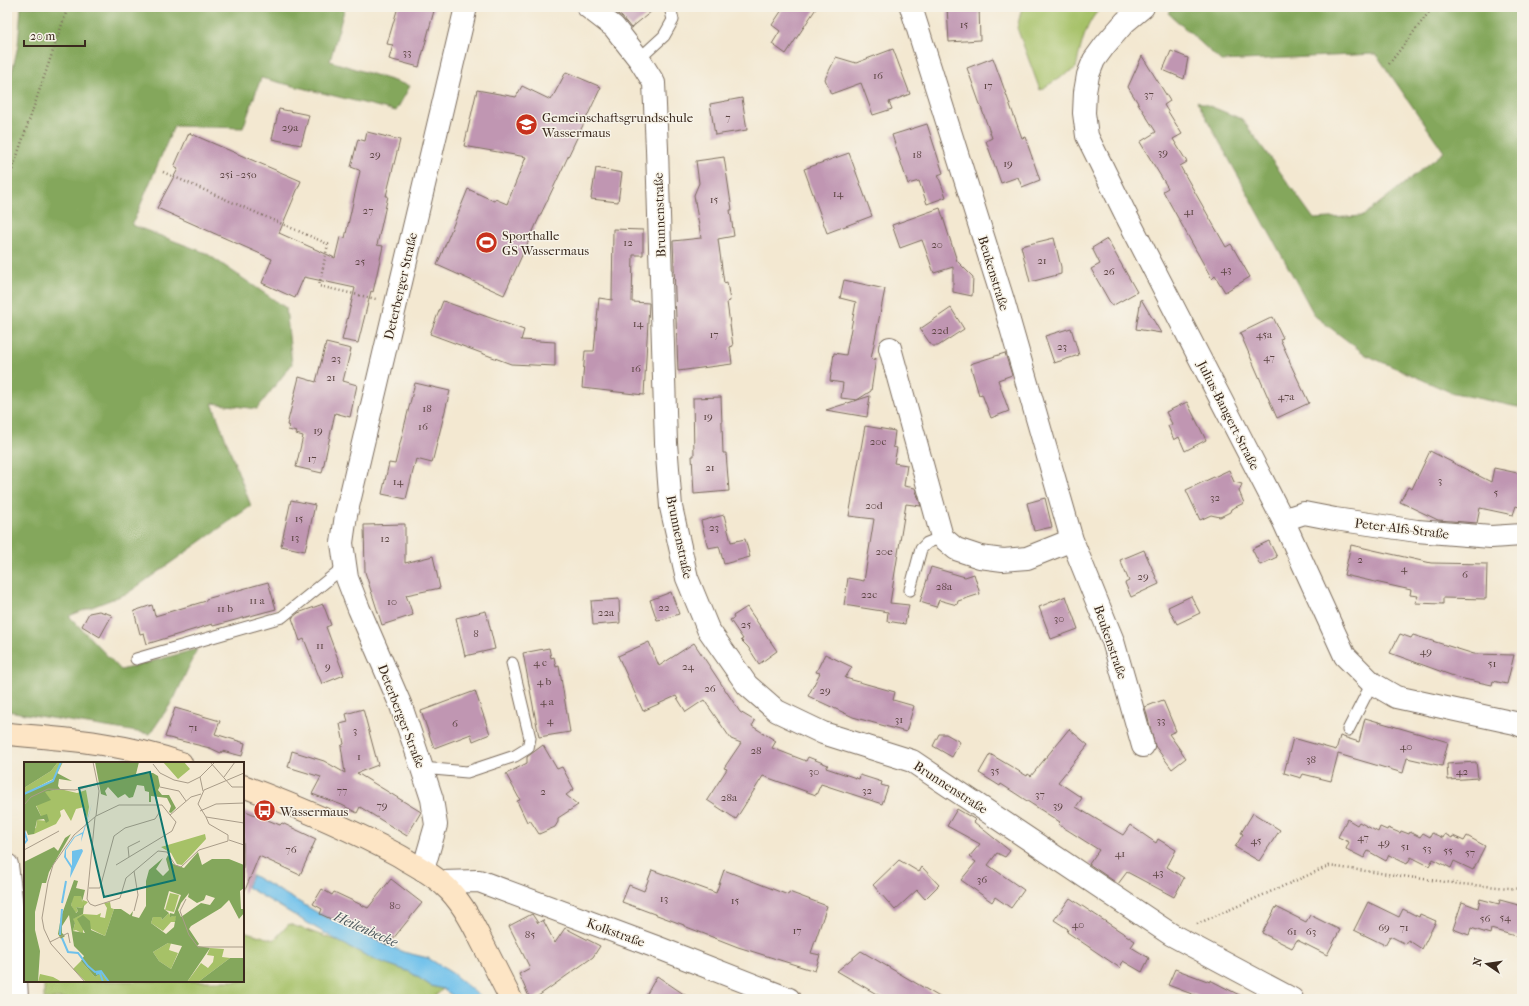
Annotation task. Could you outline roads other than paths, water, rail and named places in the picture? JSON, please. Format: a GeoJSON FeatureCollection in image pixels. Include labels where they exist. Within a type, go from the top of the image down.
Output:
{"type":"FeatureCollection","features":[{"type":"Feature","properties":{"kind":"main road"},"geometry":{"type":"LineString","coordinates":[[7,734],[103,743],[177,762]]}},
{"type":"Feature","properties":{"kind":"main road"},"geometry":{"type":"LineString","coordinates":[[244,786],[279,800],[385,848],[424,870],[441,882],[451,892],[468,915],[511,999]]}},
{"type":"Feature","properties":{"kind":"street","name":"Deterberger Straße"},"geometry":{"type":"LineString","coordinates":[[424,870],[436,825],[432,799],[400,706],[358,609],[347,578],[342,543],[346,515],[466,7]]}},
{"type":"Feature","properties":{"kind":"street","name":"Brunnenstraße"},"geometry":{"type":"LineString","coordinates":[[588,7],[614,28],[639,59],[654,83],[666,443],[671,507],[686,578],[708,629],[747,684],[777,711],[823,733],[912,761],[1172,935],[1292,999]]}},
{"type":"Feature","properties":{"kind":"street","name":"Beukenstraße"},"geometry":{"type":"LineString","coordinates":[[911,7],[1003,300],[1072,540],[1113,641],[1142,746]]}},
{"type":"Feature","properties":{"kind":"street","name":"Julius-Bangert-Straße"},"geometry":{"type":"LineString","coordinates":[[1143,7],[1125,22],[1094,60],[1088,75],[1085,92],[1084,113],[1088,136],[1128,219],[1283,520],[1345,656],[1372,683],[1396,697],[1522,726]]}},
{"type":"Feature","properties":{"kind":"street"},"geometry":{"type":"LineString","coordinates":[[890,348],[942,537],[956,549],[980,557],[1003,560],[1027,558],[1072,540]]}},
{"type":"Feature","properties":{"kind":"street","name":"Peter-Alfs-Straße"},"geometry":{"type":"LineString","coordinates":[[1283,520],[1304,513],[1417,531],[1491,537],[1522,535]]}},
{"type":"Feature","properties":{"kind":"street"},"geometry":{"type":"LineString","coordinates":[[7,865],[13,915],[17,999]]}},
{"type":"Feature","properties":{"kind":"street","name":"Kolkstraße"},"geometry":{"type":"LineString","coordinates":[[441,882],[478,881],[659,948],[789,999]]}},
{"type":"Feature","properties":{"kind":"lane"},"geometry":{"type":"LineString","coordinates":[[639,59],[664,36],[673,20],[670,7]]}},
{"type":"Feature","properties":{"kind":"lane"},"geometry":{"type":"LineString","coordinates":[[910,590],[921,549],[927,542],[942,537]]}},
{"type":"Feature","properties":{"kind":"lane"},"geometry":{"type":"LineString","coordinates":[[136,659],[282,617],[345,566]]}},
{"type":"Feature","properties":{"kind":"lane"},"geometry":{"type":"LineString","coordinates":[[422,768],[467,772],[515,756],[528,748],[530,738],[512,662]]}},
{"type":"Feature","properties":{"kind":"lane"},"geometry":{"type":"LineString","coordinates":[[1348,730],[1372,683]]}},
{"type":"Feature","properties":{"kind":"water"},"geometry":{"type":"Polygon","coordinates":[[[252,875],[320,914],[403,952],[428,958],[452,973],[483,999],[457,999],[443,989],[431,986],[410,972],[373,959],[338,941],[247,887],[252,875]]]}},
{"type":"Feature","properties":{"kind":"place","name":"Gemeinschaftsgrundschule Wassermaus"},"geometry":{"type":"Point","coordinates":[526,124]}},
{"type":"Feature","properties":{"kind":"place","name":"Sporthalle GS Wassermaus"},"geometry":{"type":"Point","coordinates":[487,242]}},
{"type":"Feature","properties":{"kind":"place","name":"Wassermaus"},"geometry":{"type":"Point","coordinates":[264,811]}},
{"type":"Feature","properties":{"kind":"water label","name":"Heilenbecke"},"geometry":{"type":"Point","coordinates":[366,929]}}]}
